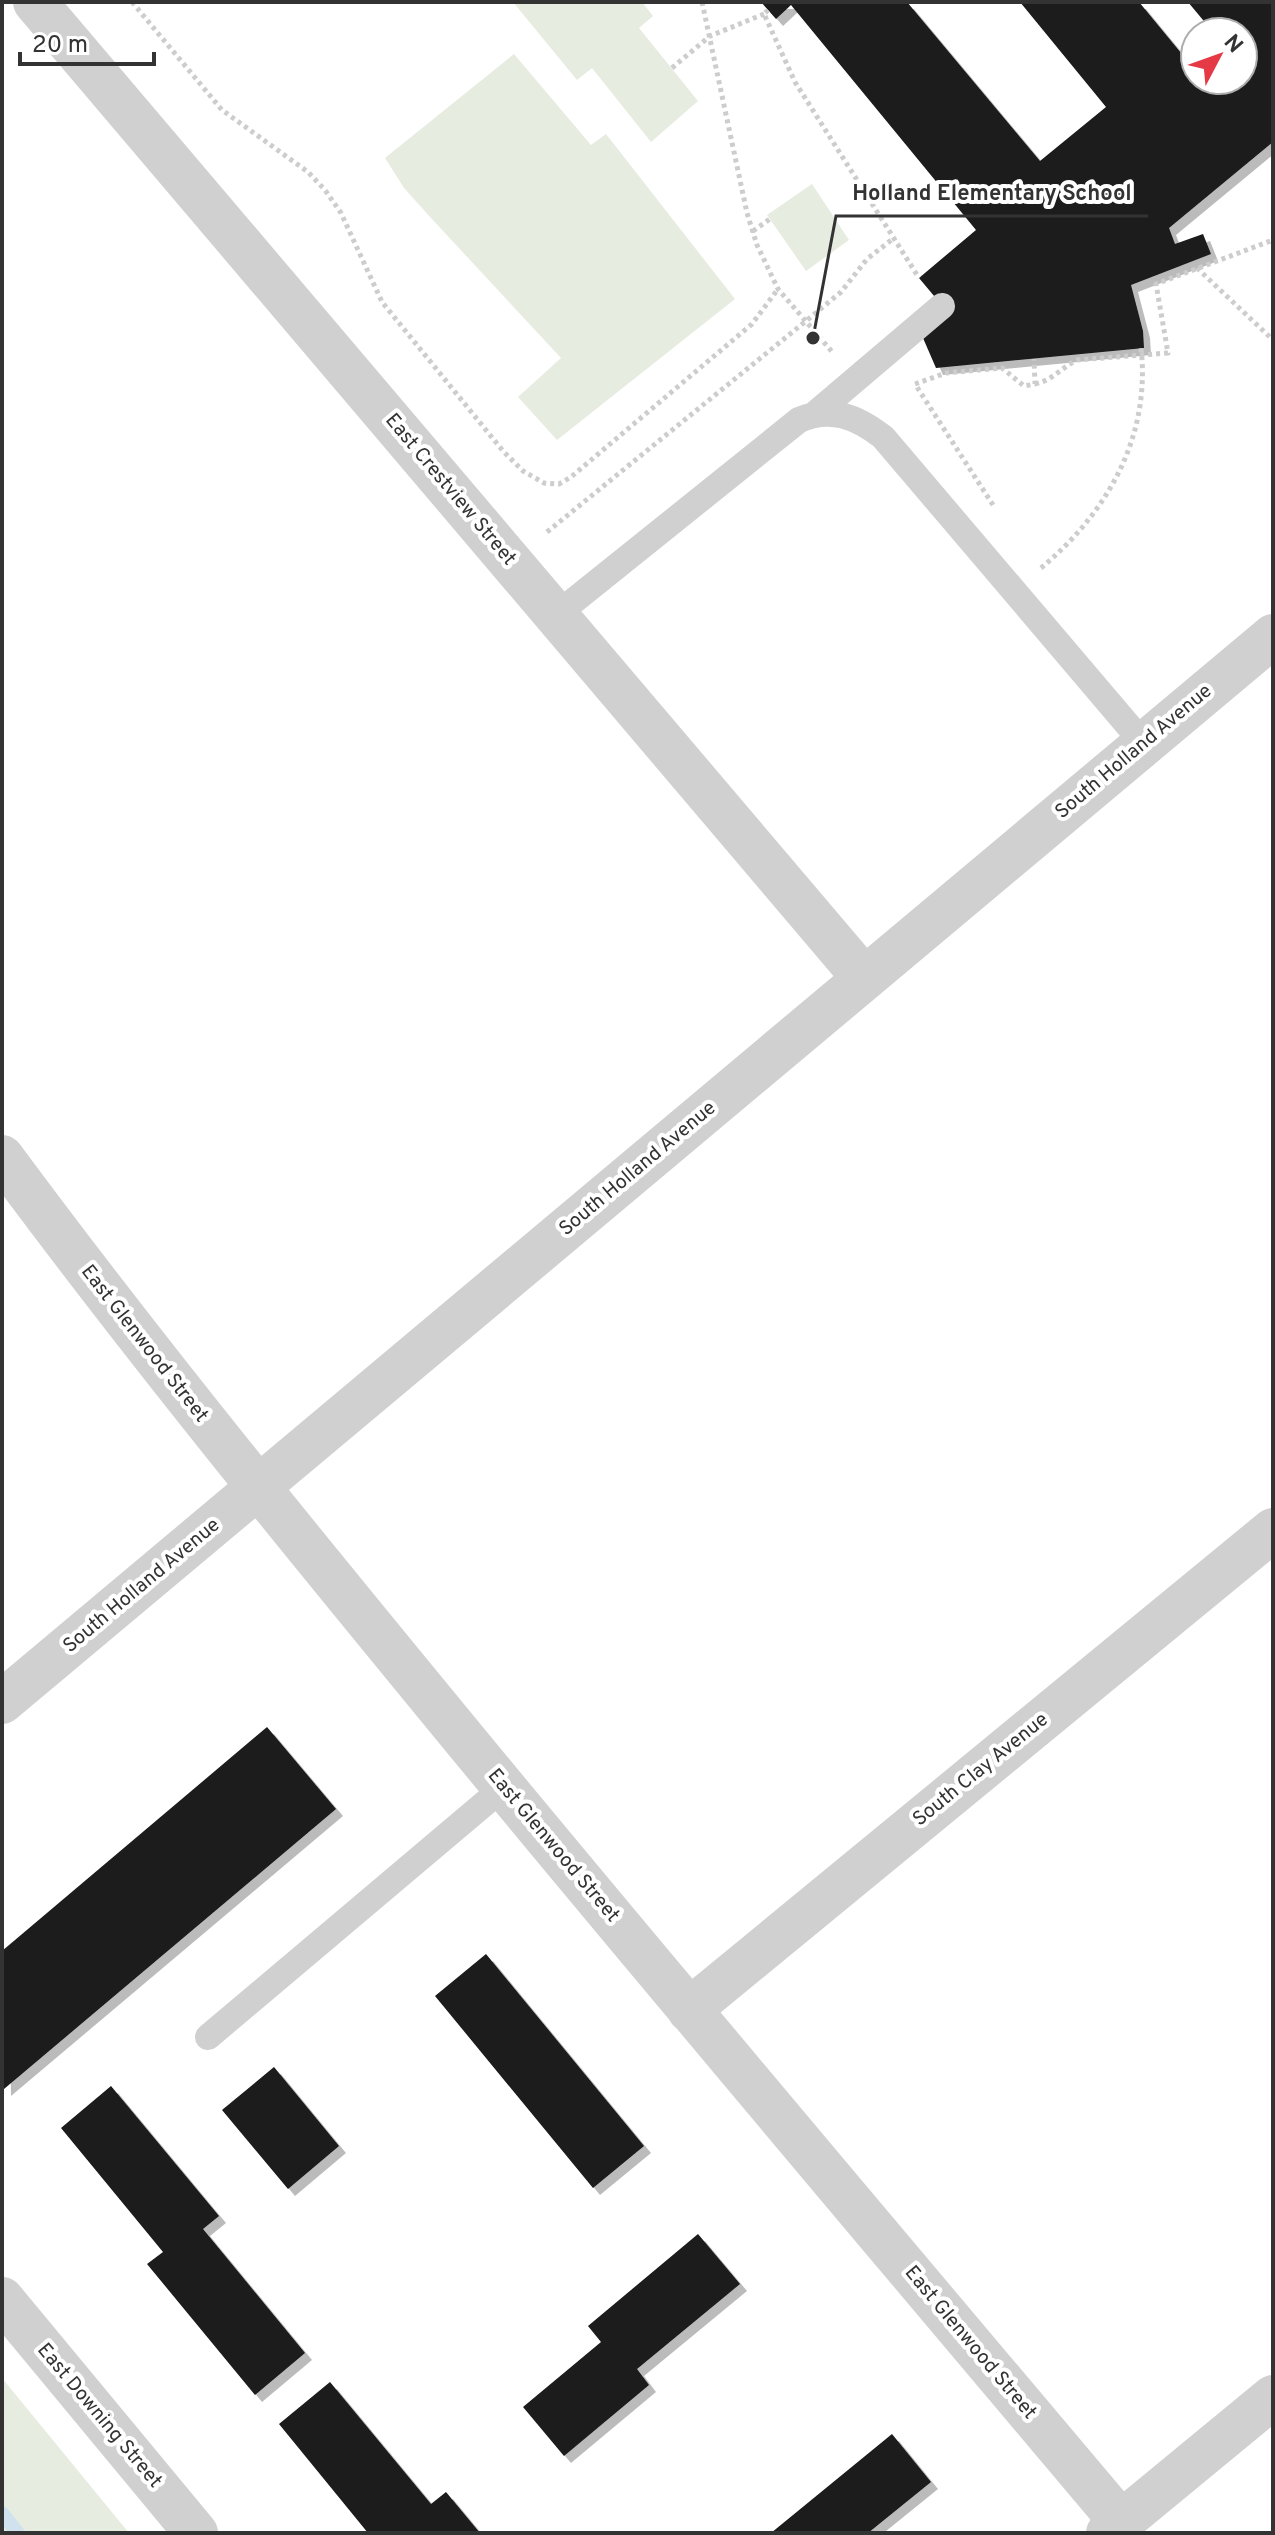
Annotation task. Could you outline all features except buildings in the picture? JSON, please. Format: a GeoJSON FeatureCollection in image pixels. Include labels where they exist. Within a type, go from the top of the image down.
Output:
{"type":"FeatureCollection","features":[{"type":"Feature","properties":{"kind":"street","name":"East Crestview Street"},"geometry":{"type":"LineString","coordinates":[[35,2],[864,978]]}},
{"type":"Feature","properties":{"kind":"street","name":"South Holland Avenue"},"geometry":{"type":"LineString","coordinates":[[2,1702],[1273,636]]}},
{"type":"Feature","properties":{"kind":"street","name":"East Glenwood Street"},"geometry":{"type":"LineString","coordinates":[[2,1157],[95,1282],[258,1489],[1114,2528]]}},
{"type":"Feature","properties":{"kind":"street","name":"South Clay Avenue"},"geometry":{"type":"LineString","coordinates":[[689,2010],[1273,1530]]}},
{"type":"Feature","properties":{"kind":"street","name":"East Downing Street"},"geometry":{"type":"LineString","coordinates":[[2,2299],[196,2533]]}},
{"type":"Feature","properties":{"kind":"street"},"geometry":{"type":"LineString","coordinates":[[1114,2528],[1273,2397]]}},
{"type":"Feature","properties":{"kind":"lane"},"geometry":{"type":"LineString","coordinates":[[556,615],[799,420],[816,413],[942,306]]}},
{"type":"Feature","properties":{"kind":"lane"},"geometry":{"type":"LineString","coordinates":[[816,413],[864,422],[883,437],[1144,744]]}},
{"type":"Feature","properties":{"kind":"lane"},"geometry":{"type":"LineString","coordinates":[[208,2037],[504,1787]]}},
{"type":"Feature","properties":{"kind":"path"},"geometry":{"type":"LineString","coordinates":[[132,2],[222,110],[308,172],[325,190],[341,213],[382,302],[402,330],[503,451],[523,471],[544,483],[559,484],[571,477],[752,324],[778,289]]}},
{"type":"Feature","properties":{"kind":"path"},"geometry":{"type":"LineString","coordinates":[[702,2],[753,231],[778,289],[856,379]]}},
{"type":"Feature","properties":{"kind":"path"},"geometry":{"type":"LineString","coordinates":[[672,68],[710,36],[766,12],[795,82],[919,278]]}},
{"type":"Feature","properties":{"kind":"path"},"geometry":{"type":"LineString","coordinates":[[753,231],[770,219]]}},
{"type":"Feature","properties":{"kind":"path"},"geometry":{"type":"LineString","coordinates":[[547,532],[841,292],[867,259],[894,238]]}},
{"type":"Feature","properties":{"kind":"path"},"geometry":{"type":"LineString","coordinates":[[998,514],[915,384],[946,373],[1002,368],[1024,386],[1048,381],[1077,360],[1142,352],[1168,353],[1156,284],[1273,240]]}},
{"type":"Feature","properties":{"kind":"path"},"geometry":{"type":"LineString","coordinates":[[1197,268],[1273,340]]}},
{"type":"Feature","properties":{"kind":"path"},"geometry":{"type":"LineString","coordinates":[[1030,560],[1038,571],[1067,546],[1105,499],[1131,442],[1141,396],[1142,352]]}},
{"type":"Feature","properties":{"kind":"path"},"geometry":{"type":"LineString","coordinates":[[1034,359],[1035,384]]}},
{"type":"Feature","properties":{"kind":"shaded area"},"geometry":{"type":"Polygon","coordinates":[[[513,2],[642,2],[653,16],[639,28],[698,101],[651,142],[592,68],[577,80],[513,2]]]}},
{"type":"Feature","properties":{"kind":"shaded area"},"geometry":{"type":"Polygon","coordinates":[[[514,54],[591,145],[606,134],[735,299],[557,440],[518,397],[561,358],[404,188],[385,158],[514,54]]]}},
{"type":"Feature","properties":{"kind":"shaded area"},"geometry":{"type":"Polygon","coordinates":[[[812,184],[849,240],[806,271],[767,215],[812,184]]]}},
{"type":"Feature","properties":{"kind":"shaded area"},"geometry":{"type":"Polygon","coordinates":[[[2,2378],[129,2533],[2,2533],[2,2378]]]}},
{"type":"Feature","properties":{"kind":"waterway"},"geometry":{"type":"LineString","coordinates":[[2,2513],[18,2533]]}},
{"type":"Feature","properties":{"kind":"place","name":"Holland Elementary School"},"geometry":{"type":"Point","coordinates":[813,338]}}]}
